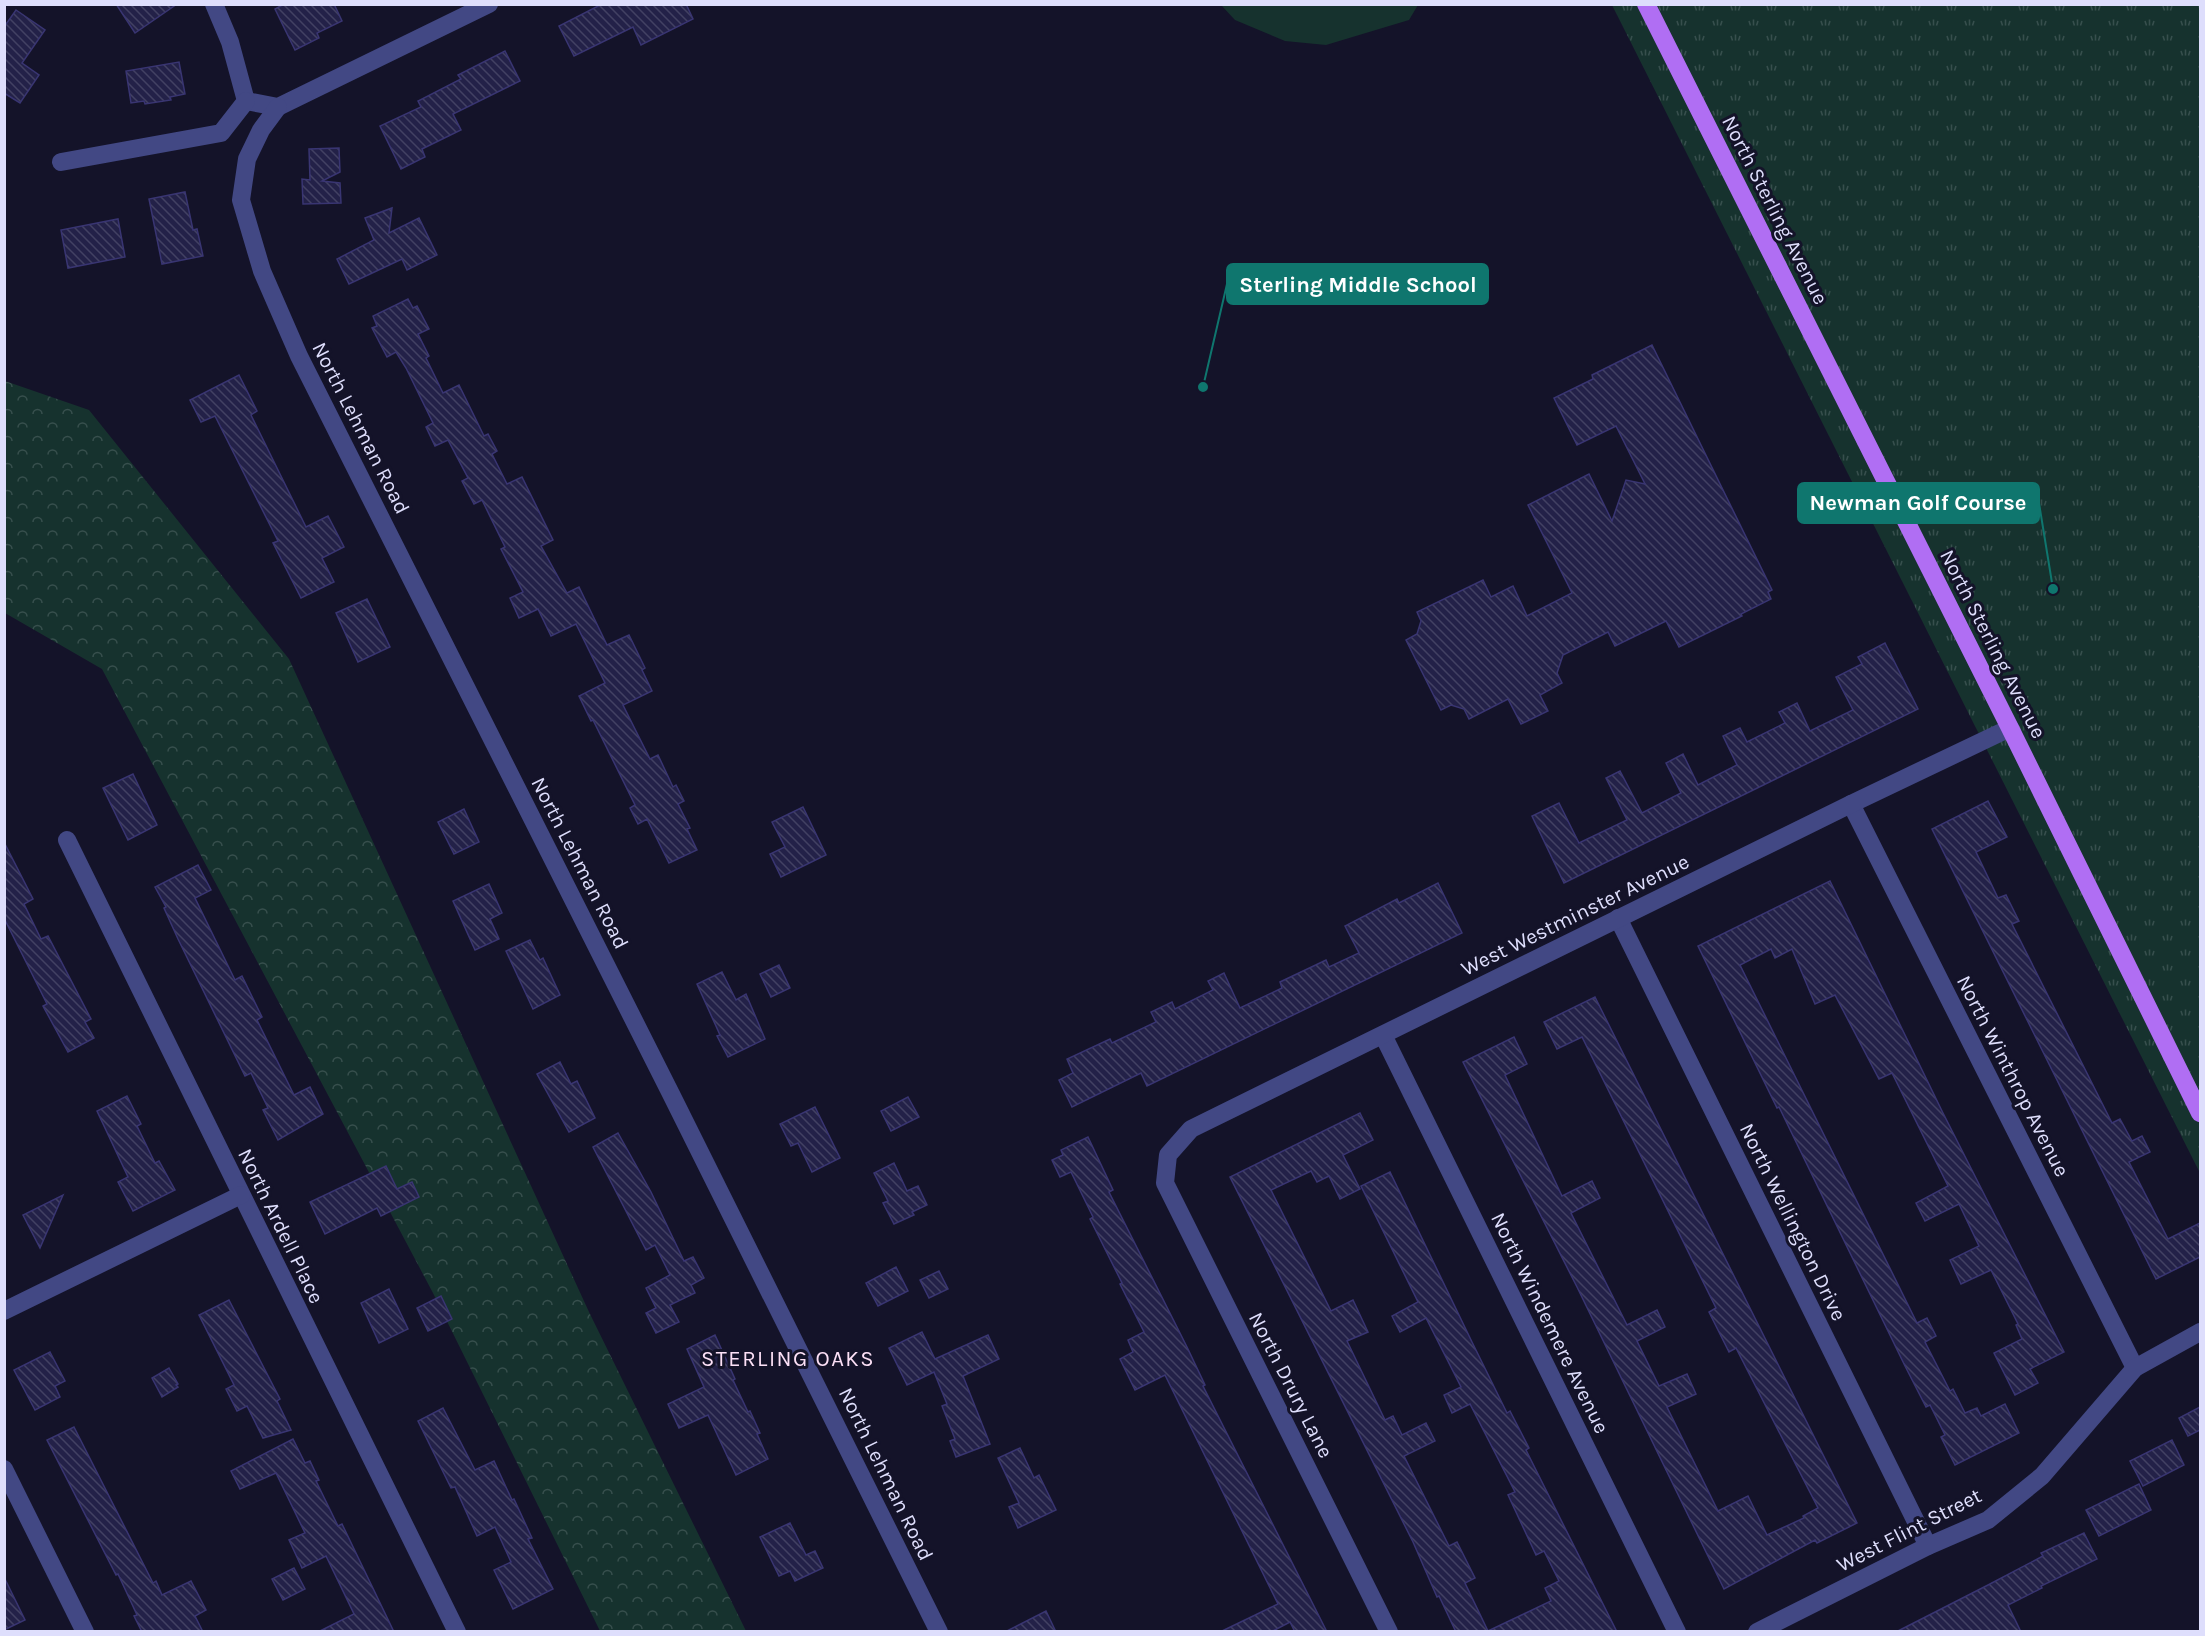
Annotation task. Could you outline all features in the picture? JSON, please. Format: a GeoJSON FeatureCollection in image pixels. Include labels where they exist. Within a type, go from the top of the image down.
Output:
{"type":"FeatureCollection","features":[{"type":"Feature","properties":{"kind":"main road","name":"North Sterling Avenue"},"geometry":{"type":"LineString","coordinates":[[1646,4],[2010,728],[2200,1113]]}},
{"type":"Feature","properties":{"kind":"street"},"geometry":{"type":"LineString","coordinates":[[214,4],[230,42],[246,101]]}},
{"type":"Feature","properties":{"kind":"street"},"geometry":{"type":"LineString","coordinates":[[246,101],[278,107],[489,4]]}},
{"type":"Feature","properties":{"kind":"street"},"geometry":{"type":"LineString","coordinates":[[61,162],[221,133],[246,101]]}},
{"type":"Feature","properties":{"kind":"street","name":"North Lehman Road"},"geometry":{"type":"LineString","coordinates":[[278,107],[261,130],[247,159],[241,200],[262,272],[304,367],[671,1094],[939,1632]]}},
{"type":"Feature","properties":{"kind":"street","name":"West Westminster Avenue"},"geometry":{"type":"LineString","coordinates":[[1168,1155],[1191,1129],[2010,728]]}},
{"type":"Feature","properties":{"kind":"street","name":"North Winthrop Avenue"},"geometry":{"type":"LineString","coordinates":[[1851,804],[2134,1368]]}},
{"type":"Feature","properties":{"kind":"street","name":"North Ardell Place"},"geometry":{"type":"LineString","coordinates":[[67,840],[457,1632]]}},
{"type":"Feature","properties":{"kind":"street","name":"North Wellington Drive"},"geometry":{"type":"LineString","coordinates":[[1618,918],[1928,1546]]}},
{"type":"Feature","properties":{"kind":"street","name":"North Windemere Avenue"},"geometry":{"type":"LineString","coordinates":[[1383,1035],[1677,1632]]}},
{"type":"Feature","properties":{"kind":"street","name":"North Drury Lane"},"geometry":{"type":"LineString","coordinates":[[1168,1155],[1165,1183],[1389,1632]]}},
{"type":"Feature","properties":{"kind":"street"},"geometry":{"type":"LineString","coordinates":[[4,1311],[241,1195]]}},
{"type":"Feature","properties":{"kind":"street","name":"West Flint Street"},"geometry":{"type":"LineString","coordinates":[[1757,1632],[1928,1546],[1988,1520],[2042,1476],[2134,1368],[2200,1332]]}},
{"type":"Feature","properties":{"kind":"street"},"geometry":{"type":"LineString","coordinates":[[4,1469],[85,1632]]}},
{"type":"Feature","properties":{"kind":"green space"},"geometry":{"type":"Polygon","coordinates":[[[1221,5],[1418,5],[1409,20],[1326,45],[1285,41],[1235,20],[1221,5]]]}},
{"type":"Feature","properties":{"kind":"green space"},"geometry":{"type":"Polygon","coordinates":[[[1612,5],[2200,5],[2200,1173],[1612,5]]]}},
{"type":"Feature","properties":{"kind":"green space"},"geometry":{"type":"Polygon","coordinates":[[[5,381],[89,410],[289,659],[589,1312],[746,1631],[600,1631],[433,1293],[102,669],[5,613],[5,381]]]}},
{"type":"Feature","properties":{"kind":"building"},"geometry":{"type":"Polygon","coordinates":[[[116,4],[177,4],[135,33],[116,4]]]}},
{"type":"Feature","properties":{"kind":"building"},"geometry":{"type":"Polygon","coordinates":[[[284,4],[334,4],[342,21],[317,33],[319,38],[295,50],[275,9],[284,4]]]}},
{"type":"Feature","properties":{"kind":"building"},"geometry":{"type":"Polygon","coordinates":[[[602,4],[686,4],[693,19],[641,45],[633,27],[574,56],[559,26],[602,4]]]}},
{"type":"Feature","properties":{"kind":"building"},"geometry":{"type":"Polygon","coordinates":[[[16,10],[45,30],[22,63],[39,75],[20,103],[4,93],[4,27],[16,10]]]}},
{"type":"Feature","properties":{"kind":"building"},"geometry":{"type":"Polygon","coordinates":[[[505,51],[520,81],[453,114],[461,130],[422,149],[425,157],[401,169],[380,126],[421,107],[418,101],[461,79],[458,75],[505,51]]]}},
{"type":"Feature","properties":{"kind":"building"},"geometry":{"type":"Polygon","coordinates":[[[179,62],[185,94],[170,97],[171,100],[145,104],[144,101],[131,103],[126,71],[179,62]]]}},
{"type":"Feature","properties":{"kind":"building"},"geometry":{"type":"Polygon","coordinates":[[[339,148],[340,172],[322,181],[340,183],[341,203],[303,204],[302,179],[310,180],[309,149],[339,148]]]}},
{"type":"Feature","properties":{"kind":"building"},"geometry":{"type":"Polygon","coordinates":[[[185,192],[193,230],[197,229],[203,256],[162,264],[149,199],[185,192]]]}},
{"type":"Feature","properties":{"kind":"building"},"geometry":{"type":"Polygon","coordinates":[[[392,208],[389,233],[419,218],[437,255],[407,270],[402,259],[349,284],[337,259],[374,240],[365,218],[392,208]]]}},
{"type":"Feature","properties":{"kind":"building"},"geometry":{"type":"Polygon","coordinates":[[[118,219],[125,257],[68,268],[61,230],[118,219]]]}},
{"type":"Feature","properties":{"kind":"building"},"geometry":{"type":"Polygon","coordinates":[[[408,299],[413,308],[417,306],[429,329],[418,334],[429,356],[426,358],[443,393],[459,385],[484,436],[488,434],[497,451],[492,454],[507,484],[522,477],[553,540],[541,546],[567,593],[579,587],[607,645],[629,635],[645,668],[642,670],[652,691],[623,705],[650,759],[658,755],[673,787],[676,785],[684,801],[678,804],[690,828],[687,829],[697,850],[669,863],[647,819],[638,824],[630,808],[635,805],[579,696],[605,683],[576,624],[551,636],[538,609],[519,618],[510,598],[523,592],[501,549],[505,547],[482,500],[474,504],[462,481],[468,478],[448,440],[435,446],[426,427],[433,423],[406,368],[396,352],[387,357],[372,328],[377,326],[373,316],[408,299]]]}},
{"type":"Feature","properties":{"kind":"building"},"geometry":{"type":"Polygon","coordinates":[[[1652,345],[1772,590],[1768,592],[1771,599],[1679,647],[1666,621],[1615,646],[1608,632],[1563,655],[1557,673],[1562,683],[1540,695],[1548,711],[1521,724],[1508,699],[1469,719],[1464,709],[1451,705],[1441,710],[1406,640],[1417,634],[1421,621],[1417,612],[1483,580],[1491,597],[1513,586],[1527,616],[1572,593],[1528,505],[1589,474],[1612,521],[1626,480],[1645,484],[1616,426],[1577,445],[1554,398],[1593,379],[1592,375],[1652,345]]]}},
{"type":"Feature","properties":{"kind":"building"},"geometry":{"type":"Polygon","coordinates":[[[239,375],[257,411],[251,415],[306,527],[328,516],[344,547],[322,558],[334,582],[301,598],[273,543],[278,541],[215,416],[201,422],[190,400],[239,375]]]}},
{"type":"Feature","properties":{"kind":"building"},"geometry":{"type":"Polygon","coordinates":[[[367,599],[390,647],[358,662],[336,613],[367,599]]]}},
{"type":"Feature","properties":{"kind":"building"},"geometry":{"type":"Polygon","coordinates":[[[1885,643],[1918,709],[1564,883],[1532,816],[1559,803],[1579,843],[1627,820],[1606,778],[1620,771],[1642,813],[1681,793],[1666,763],[1683,754],[1698,785],[1737,765],[1723,736],[1740,728],[1747,742],[1785,723],[1779,712],[1797,703],[1810,731],[1853,710],[1836,677],[1862,664],[1858,657],[1885,643]]]}},
{"type":"Feature","properties":{"kind":"building"},"geometry":{"type":"Polygon","coordinates":[[[133,774],[157,825],[128,840],[103,788],[133,774]]]}},
{"type":"Feature","properties":{"kind":"building"},"geometry":{"type":"Polygon","coordinates":[[[1988,801],[2007,837],[1976,852],[1998,898],[2006,895],[2019,921],[2012,924],[2112,1123],[2120,1119],[2132,1141],[2142,1136],[2150,1152],[2129,1162],[2168,1239],[2200,1223],[2200,1257],[2156,1279],[1932,829],[1988,801]]]}},
{"type":"Feature","properties":{"kind":"building"},"geometry":{"type":"Polygon","coordinates":[[[803,807],[826,855],[781,877],[770,854],[785,847],[772,822],[803,807]]]}},
{"type":"Feature","properties":{"kind":"building"},"geometry":{"type":"Polygon","coordinates":[[[464,809],[479,842],[454,854],[438,822],[464,809]]]}},
{"type":"Feature","properties":{"kind":"building"},"geometry":{"type":"Polygon","coordinates":[[[4,842],[33,899],[24,904],[41,939],[48,936],[91,1019],[85,1022],[94,1038],[68,1052],[43,1006],[47,1004],[4,918],[4,842]]]}},
{"type":"Feature","properties":{"kind":"building"},"geometry":{"type":"Polygon","coordinates":[[[198,865],[211,890],[195,898],[235,980],[242,976],[262,1017],[257,1020],[294,1095],[310,1087],[323,1114],[278,1140],[263,1110],[268,1108],[251,1073],[245,1076],[155,887],[198,865]]]}},
{"type":"Feature","properties":{"kind":"building"},"geometry":{"type":"Polygon","coordinates":[[[1830,881],[1943,1113],[2064,1352],[2030,1369],[2038,1383],[2015,1395],[1994,1353],[2022,1339],[2016,1325],[2018,1324],[1991,1270],[1961,1284],[1950,1260],[1979,1246],[1959,1204],[1925,1221],[1916,1203],[1948,1186],[1892,1073],[1879,1079],[1835,995],[1815,1004],[1792,949],[1775,958],[1771,949],[1740,965],[1917,1323],[1927,1318],[1936,1336],[1925,1342],[1950,1391],[1953,1389],[1965,1413],[1977,1408],[1981,1416],[2005,1404],[2019,1433],[1955,1465],[1941,1437],[1945,1435],[1930,1405],[1926,1407],[1905,1366],[1698,946],[1830,881]]]}},
{"type":"Feature","properties":{"kind":"building"},"geometry":{"type":"Polygon","coordinates":[[[1438,883],[1462,933],[1147,1086],[1141,1073],[1072,1107],[1059,1080],[1073,1073],[1067,1059],[1110,1039],[1112,1043],[1156,1022],[1151,1012],[1172,1002],[1175,1009],[1213,990],[1208,981],[1224,973],[1240,1008],[1282,988],[1280,982],[1326,960],[1329,967],[1359,953],[1345,926],[1397,899],[1399,903],[1438,883]]]}},
{"type":"Feature","properties":{"kind":"building"},"geometry":{"type":"Polygon","coordinates":[[[489,884],[502,913],[490,919],[499,939],[475,950],[453,901],[489,884]]]}},
{"type":"Feature","properties":{"kind":"building"},"geometry":{"type":"Polygon","coordinates":[[[530,940],[540,960],[543,958],[560,995],[533,1009],[506,951],[530,940]]]}},
{"type":"Feature","properties":{"kind":"building"},"geometry":{"type":"Polygon","coordinates":[[[779,965],[790,988],[771,997],[760,974],[779,965]]]}},
{"type":"Feature","properties":{"kind":"building"},"geometry":{"type":"Polygon","coordinates":[[[722,972],[736,1000],[746,994],[765,1039],[728,1057],[717,1036],[720,1035],[697,984],[722,972]]]}},
{"type":"Feature","properties":{"kind":"building"},"geometry":{"type":"Polygon","coordinates":[[[1595,997],[1857,1523],[1817,1543],[1815,1540],[1724,1589],[1577,1287],[1463,1062],[1514,1037],[1527,1064],[1505,1075],[1562,1196],[1592,1181],[1600,1198],[1571,1213],[1627,1325],[1657,1310],[1665,1327],[1637,1341],[1659,1386],[1687,1374],[1696,1394],[1667,1407],[1718,1511],[1748,1496],[1767,1535],[1804,1518],[1803,1516],[1818,1508],[1736,1348],[1729,1352],[1709,1312],[1716,1308],[1582,1037],[1557,1049],[1544,1022],[1595,997]]]}},
{"type":"Feature","properties":{"kind":"building"},"geometry":{"type":"Polygon","coordinates":[[[560,1062],[571,1084],[577,1081],[595,1118],[569,1132],[537,1074],[560,1062]]]}},
{"type":"Feature","properties":{"kind":"building"},"geometry":{"type":"Polygon","coordinates":[[[127,1096],[141,1124],[137,1126],[155,1163],[159,1161],[175,1190],[133,1211],[118,1182],[128,1177],[97,1111],[127,1096]]]}},
{"type":"Feature","properties":{"kind":"building"},"geometry":{"type":"Polygon","coordinates":[[[908,1097],[919,1117],[891,1131],[881,1111],[908,1097]]]}},
{"type":"Feature","properties":{"kind":"building"},"geometry":{"type":"Polygon","coordinates":[[[815,1107],[840,1158],[812,1172],[798,1143],[791,1146],[780,1124],[815,1107]]]}},
{"type":"Feature","properties":{"kind":"building"},"geometry":{"type":"Polygon","coordinates":[[[1360,1113],[1373,1140],[1343,1155],[1360,1189],[1340,1199],[1329,1176],[1317,1182],[1311,1171],[1271,1190],[1331,1311],[1353,1300],[1368,1332],[1347,1341],[1385,1420],[1393,1416],[1402,1435],[1426,1423],[1435,1441],[1404,1456],[1449,1546],[1457,1542],[1475,1578],[1465,1583],[1488,1631],[1551,1601],[1545,1588],[1559,1581],[1544,1551],[1536,1555],[1508,1495],[1515,1492],[1470,1404],[1452,1413],[1444,1395],[1461,1387],[1426,1318],[1400,1332],[1392,1316],[1418,1302],[1361,1186],[1390,1172],[1507,1413],[1510,1411],[1529,1448],[1526,1450],[1617,1632],[1456,1632],[1439,1596],[1437,1597],[1413,1542],[1230,1177],[1360,1113]]]}},
{"type":"Feature","properties":{"kind":"building"},"geometry":{"type":"Polygon","coordinates":[[[618,1133],[651,1192],[684,1261],[693,1257],[704,1278],[691,1285],[695,1293],[670,1305],[679,1322],[656,1333],[646,1313],[656,1308],[646,1288],[670,1275],[655,1245],[646,1250],[593,1147],[618,1133]]]}},
{"type":"Feature","properties":{"kind":"building"},"geometry":{"type":"Polygon","coordinates":[[[1088,1137],[1113,1190],[1109,1192],[1187,1347],[1205,1385],[1203,1386],[1327,1632],[1295,1632],[1290,1622],[1271,1632],[1220,1632],[1278,1604],[1165,1375],[1135,1390],[1120,1359],[1133,1352],[1128,1340],[1144,1332],[1090,1219],[1093,1217],[1071,1172],[1060,1177],[1052,1160],[1063,1155],[1061,1150],[1088,1137]]]}},
{"type":"Feature","properties":{"kind":"building"},"geometry":{"type":"Polygon","coordinates":[[[894,1163],[907,1191],[918,1186],[927,1205],[912,1212],[914,1215],[894,1224],[883,1203],[888,1201],[874,1173],[894,1163]]]}},
{"type":"Feature","properties":{"kind":"building"},"geometry":{"type":"Polygon","coordinates":[[[386,1166],[397,1189],[412,1182],[419,1197],[381,1216],[377,1208],[325,1234],[310,1202],[386,1166]]]}},
{"type":"Feature","properties":{"kind":"building"},"geometry":{"type":"Polygon","coordinates":[[[63,1195],[40,1248],[23,1215],[63,1195]]]}},
{"type":"Feature","properties":{"kind":"building"},"geometry":{"type":"Polygon","coordinates":[[[896,1267],[908,1291],[878,1306],[866,1283],[896,1267]]]}},
{"type":"Feature","properties":{"kind":"building"},"geometry":{"type":"Polygon","coordinates":[[[939,1271],[948,1289],[929,1298],[920,1280],[939,1271]]]}},
{"type":"Feature","properties":{"kind":"building"},"geometry":{"type":"Polygon","coordinates":[[[389,1289],[408,1329],[379,1343],[361,1303],[389,1289]]]}},
{"type":"Feature","properties":{"kind":"building"},"geometry":{"type":"Polygon","coordinates":[[[441,1296],[452,1319],[428,1331],[417,1308],[441,1296]]]}},
{"type":"Feature","properties":{"kind":"building"},"geometry":{"type":"Polygon","coordinates":[[[229,1300],[280,1399],[277,1401],[291,1430],[263,1438],[247,1406],[237,1411],[226,1389],[234,1385],[199,1315],[229,1300]]]}},
{"type":"Feature","properties":{"kind":"building"},"geometry":{"type":"Polygon","coordinates":[[[922,1332],[935,1359],[988,1335],[999,1359],[963,1376],[990,1444],[956,1457],[950,1441],[955,1439],[942,1406],[947,1404],[934,1372],[907,1385],[889,1348],[922,1332]]]}},
{"type":"Feature","properties":{"kind":"building"},"geometry":{"type":"Polygon","coordinates":[[[715,1335],[735,1379],[733,1380],[760,1433],[757,1434],[768,1459],[736,1475],[708,1415],[679,1428],[668,1404],[704,1387],[687,1349],[715,1335]]]}},
{"type":"Feature","properties":{"kind":"building"},"geometry":{"type":"Polygon","coordinates":[[[50,1352],[65,1381],[55,1386],[60,1397],[35,1410],[14,1370],[50,1352]]]}},
{"type":"Feature","properties":{"kind":"building"},"geometry":{"type":"Polygon","coordinates":[[[169,1368],[178,1387],[162,1397],[152,1378],[169,1368]]]}},
{"type":"Feature","properties":{"kind":"building"},"geometry":{"type":"Polygon","coordinates":[[[2200,1407],[2200,1430],[2188,1436],[2179,1418],[2200,1407]]]}},
{"type":"Feature","properties":{"kind":"building"},"geometry":{"type":"Polygon","coordinates":[[[443,1408],[475,1470],[494,1461],[532,1538],[528,1539],[553,1589],[513,1609],[494,1570],[511,1562],[495,1527],[477,1536],[455,1487],[451,1488],[418,1421],[443,1408]]]}},
{"type":"Feature","properties":{"kind":"building"},"geometry":{"type":"Polygon","coordinates":[[[74,1427],[153,1583],[156,1581],[162,1595],[191,1581],[206,1610],[195,1616],[203,1632],[142,1632],[134,1616],[137,1615],[118,1574],[116,1575],[47,1440],[74,1427]]]}},
{"type":"Feature","properties":{"kind":"building"},"geometry":{"type":"Polygon","coordinates":[[[293,1439],[305,1463],[310,1461],[319,1480],[316,1481],[338,1526],[342,1524],[394,1632],[318,1632],[354,1614],[326,1556],[302,1568],[289,1540],[305,1533],[276,1473],[240,1489],[231,1471],[293,1439]]]}},
{"type":"Feature","properties":{"kind":"building"},"geometry":{"type":"Polygon","coordinates":[[[2172,1440],[2184,1465],[2143,1486],[2130,1461],[2172,1440]]]}},
{"type":"Feature","properties":{"kind":"building"},"geometry":{"type":"Polygon","coordinates":[[[1020,1448],[1034,1478],[1039,1475],[1056,1510],[1018,1528],[1009,1507],[1019,1503],[998,1458],[1020,1448]]]}},
{"type":"Feature","properties":{"kind":"building"},"geometry":{"type":"Polygon","coordinates":[[[2139,1484],[2151,1510],[2099,1536],[2086,1510],[2139,1484]]]}},
{"type":"Feature","properties":{"kind":"building"},"geometry":{"type":"Polygon","coordinates":[[[790,1523],[806,1555],[815,1551],[823,1568],[795,1581],[790,1571],[779,1576],[760,1537],[790,1523]]]}},
{"type":"Feature","properties":{"kind":"building"},"geometry":{"type":"Polygon","coordinates":[[[2084,1533],[2097,1559],[2008,1605],[2021,1632],[1896,1632],[2043,1556],[2041,1553],[2084,1533]]]}},
{"type":"Feature","properties":{"kind":"building"},"geometry":{"type":"Polygon","coordinates":[[[294,1568],[305,1589],[283,1600],[272,1579],[294,1568]]]}},
{"type":"Feature","properties":{"kind":"building"},"geometry":{"type":"Polygon","coordinates":[[[4,1577],[25,1620],[4,1630],[4,1577]]]}},
{"type":"Feature","properties":{"kind":"building"},"geometry":{"type":"Polygon","coordinates":[[[1046,1611],[1056,1632],[1005,1632],[1046,1611]]]}},
{"type":"Feature","properties":{"kind":"place","name":"Sterling Middle School"},"geometry":{"type":"Point","coordinates":[1203,387]}},
{"type":"Feature","properties":{"kind":"place","name":"Newman Golf Course"},"geometry":{"type":"Point","coordinates":[2053,589]}},
{"type":"Feature","properties":{"kind":"district","name":"STERLING OAKS"},"geometry":{"type":"Point","coordinates":[788,1359]}}]}
